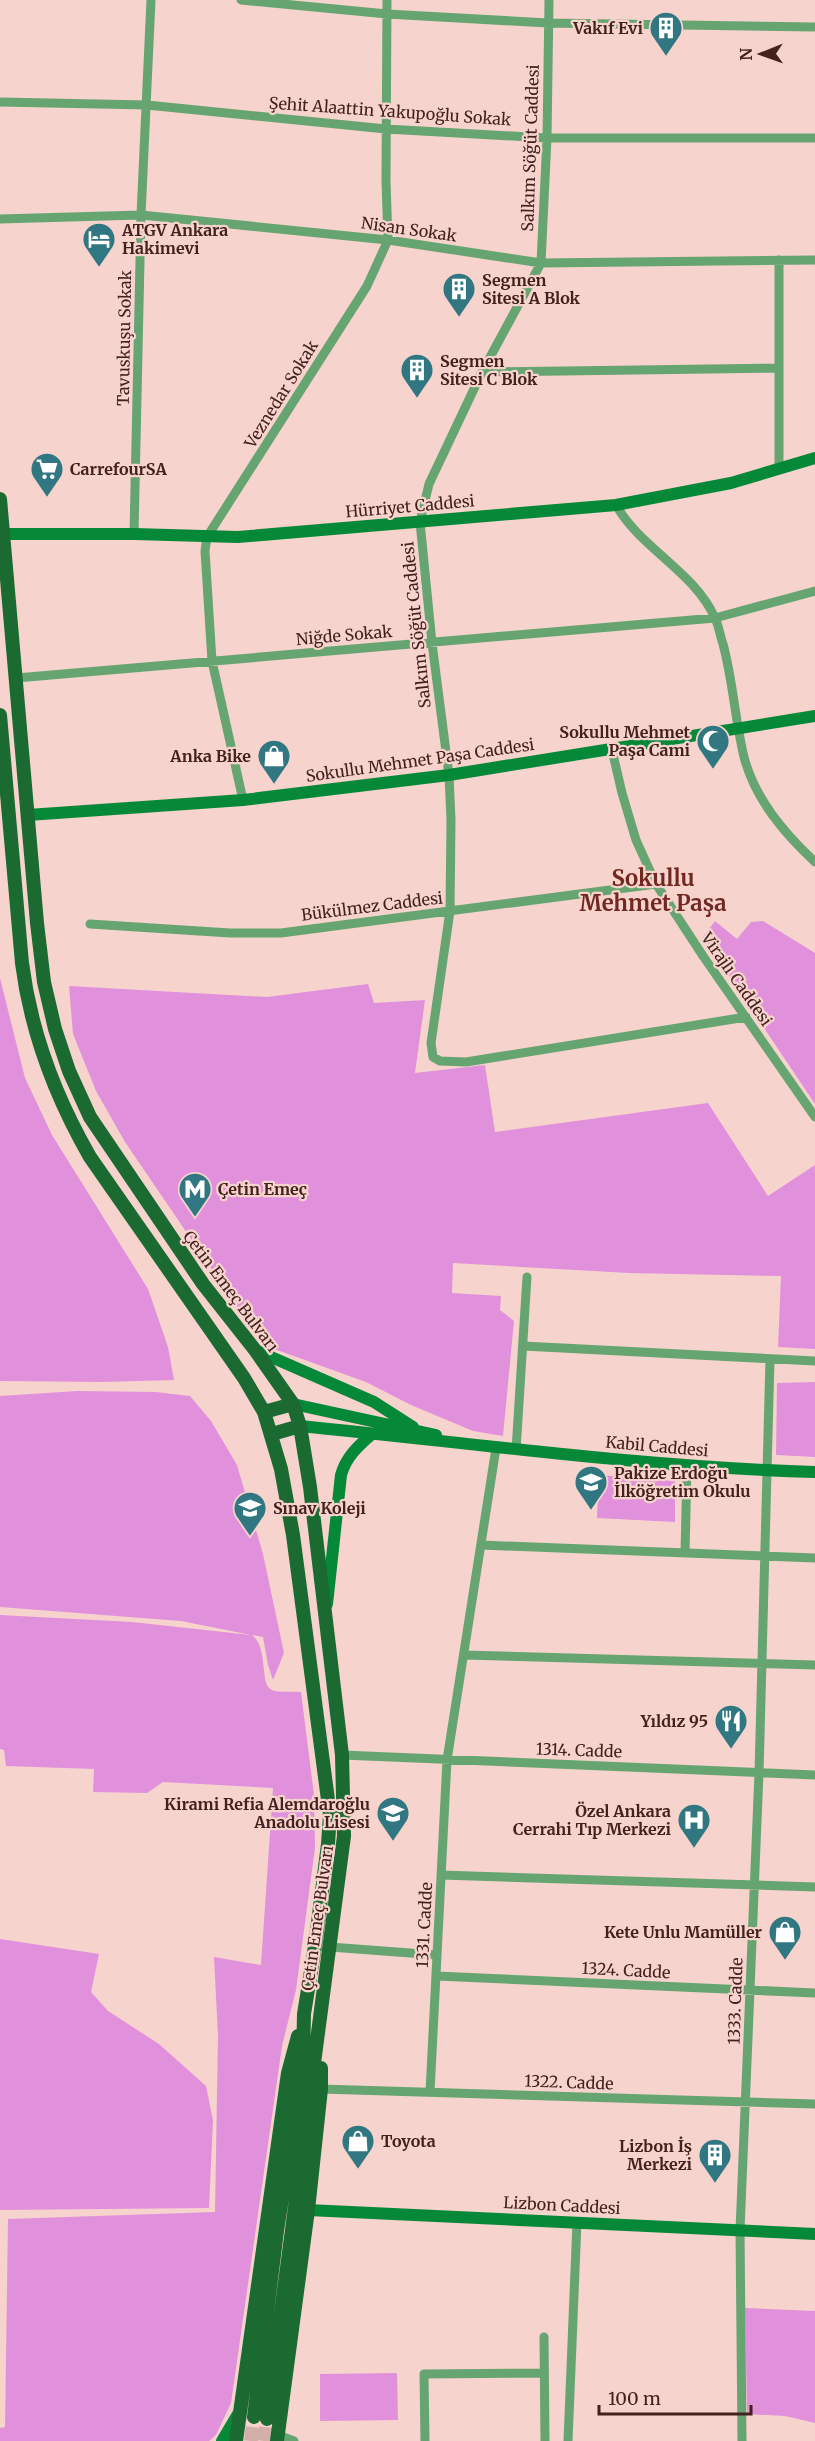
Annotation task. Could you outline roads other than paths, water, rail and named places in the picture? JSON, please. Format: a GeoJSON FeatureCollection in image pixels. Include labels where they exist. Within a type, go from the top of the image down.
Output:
{"type":"FeatureCollection","features":[{"type":"Feature","properties":{"kind":"main road","name":"Hürriyet Caddesi"},"geometry":{"type":"LineString","coordinates":[[3,534],[238,537],[616,505],[730,483],[815,458]]}},
{"type":"Feature","properties":{"kind":"main road","name":"Çetin Emeç Bulvarı"},"geometry":{"type":"LineString","coordinates":[[0,499],[44,982],[55,1029],[69,1071],[90,1117],[129,1179],[202,1284],[255,1350],[292,1404],[300,1426],[310,1487],[342,1755],[344,1836],[330,1947],[261,2418],[277,2231],[303,2062],[304,2014],[328,1844],[329,1800],[293,1535],[281,1469],[264,1412],[244,1378],[90,1157],[69,1120],[39,1046],[27,999],[0,715]]}},
{"type":"Feature","properties":{"kind":"main road","name":"Sokullu Mehmet Paşa Caddesi"},"geometry":{"type":"LineString","coordinates":[[28,815],[243,800],[449,775],[815,716]]}},
{"type":"Feature","properties":{"kind":"main road"},"geometry":{"type":"LineString","coordinates":[[9,816],[28,815]]}},
{"type":"Feature","properties":{"kind":"main road"},"geometry":{"type":"LineString","coordinates":[[255,1350],[374,1402],[419,1431]]}},
{"type":"Feature","properties":{"kind":"main road"},"geometry":{"type":"LineString","coordinates":[[264,1412],[292,1404]]}},
{"type":"Feature","properties":{"kind":"main road","name":"Kabil Caddesi"},"geometry":{"type":"LineString","coordinates":[[292,1404],[496,1448]]}},
{"type":"Feature","properties":{"kind":"main road"},"geometry":{"type":"LineString","coordinates":[[272,1434],[300,1426]]}},
{"type":"Feature","properties":{"kind":"main road","name":"Kabil Caddesi"},"geometry":{"type":"LineString","coordinates":[[300,1426],[687,1466],[815,1472]]}},
{"type":"Feature","properties":{"kind":"main road"},"geometry":{"type":"LineString","coordinates":[[326,1623],[340,1475],[355,1449],[372,1434]]}},
{"type":"Feature","properties":{"kind":"main road","name":"Çetin Emeç Bulvarı"},"geometry":{"type":"LineString","coordinates":[[237,2434],[288,2073],[304,2014]]}},
{"type":"Feature","properties":{"kind":"main road","name":"Çetin Emeç Bulvarı"},"geometry":{"type":"LineString","coordinates":[[274,2439],[308,2210],[321,2089],[320,2015]]}},
{"type":"Feature","properties":{"kind":"main road","name":"Lizbon Caddesi"},"geometry":{"type":"LineString","coordinates":[[308,2210],[815,2234]]}},
{"type":"Feature","properties":{"kind":"main road"},"geometry":{"type":"LineString","coordinates":[[222,2441],[241,2408]]}},
{"type":"Feature","properties":{"kind":"main road"},"geometry":{"type":"LineString","coordinates":[[237,2434],[248,2441]]}},
{"type":"Feature","properties":{"kind":"street","name":"Tavuskuşu Sokak"},"geometry":{"type":"LineString","coordinates":[[134,534],[141,215],[151,0]]}},
{"type":"Feature","properties":{"kind":"street"},"geometry":{"type":"LineString","coordinates":[[242,0],[387,14],[548,23],[815,27]]}},
{"type":"Feature","properties":{"kind":"street","name":"Veznedar Sokak"},"geometry":{"type":"LineString","coordinates":[[207,537],[367,286],[388,240],[387,0]]}},
{"type":"Feature","properties":{"kind":"street","name":"Salkım Söğüt Caddesi"},"geometry":{"type":"LineString","coordinates":[[549,0],[547,138],[541,263],[482,372],[429,484],[420,522],[432,643],[449,775],[451,839],[450,911],[431,1042],[433,1057],[440,1061],[466,1062],[746,1017]]}},
{"type":"Feature","properties":{"kind":"street","name":"Şehit Alaattin Yakupoğlu Sokak"},"geometry":{"type":"LineString","coordinates":[[0,102],[147,105],[386,129],[547,138],[815,138]]}},
{"type":"Feature","properties":{"kind":"street","name":"Nisan Sokak"},"geometry":{"type":"LineString","coordinates":[[0,219],[141,215],[388,240],[541,263],[815,260]]}},
{"type":"Feature","properties":{"kind":"street"},"geometry":{"type":"LineString","coordinates":[[779,260],[780,469]]}},
{"type":"Feature","properties":{"kind":"street"},"geometry":{"type":"LineString","coordinates":[[482,372],[779,368]]}},
{"type":"Feature","properties":{"kind":"street"},"geometry":{"type":"LineString","coordinates":[[616,505],[625,520],[697,588],[716,618],[730,671],[744,757],[752,778],[767,809],[814,859]]}},
{"type":"Feature","properties":{"kind":"street"},"geometry":{"type":"LineString","coordinates":[[207,537],[212,661],[243,800]]}},
{"type":"Feature","properties":{"kind":"street","name":"Niğde Sokak"},"geometry":{"type":"LineString","coordinates":[[16,678],[716,618],[815,591]]}},
{"type":"Feature","properties":{"kind":"street","name":"Virajlı Caddesi"},"geometry":{"type":"LineString","coordinates":[[612,750],[621,793],[636,840],[656,884],[683,927],[815,1117]]}},
{"type":"Feature","properties":{"kind":"street","name":"Bükülmez Caddesi"},"geometry":{"type":"LineString","coordinates":[[90,924],[230,933],[281,933],[656,884]]}},
{"type":"Feature","properties":{"kind":"street"},"geometry":{"type":"LineString","coordinates":[[516,1450],[527,1277]]}},
{"type":"Feature","properties":{"kind":"street"},"geometry":{"type":"LineString","coordinates":[[523,1346],[815,1361]]}},
{"type":"Feature","properties":{"kind":"street","name":"1333. Cadde"},"geometry":{"type":"LineString","coordinates":[[742,2441],[740,2230],[759,1773],[770,1359]]}},
{"type":"Feature","properties":{"kind":"street","name":"1331. Cadde"},"geometry":{"type":"LineString","coordinates":[[430,2092],[447,1760],[496,1448]]}},
{"type":"Feature","properties":{"kind":"street"},"geometry":{"type":"LineString","coordinates":[[685,1553],[687,1466]]}},
{"type":"Feature","properties":{"kind":"street"},"geometry":{"type":"LineString","coordinates":[[481,1545],[815,1558]]}},
{"type":"Feature","properties":{"kind":"street"},"geometry":{"type":"LineString","coordinates":[[464,1655],[815,1665]]}},
{"type":"Feature","properties":{"kind":"street","name":"1314. Cadde"},"geometry":{"type":"LineString","coordinates":[[342,1755],[815,1775]]}},
{"type":"Feature","properties":{"kind":"street"},"geometry":{"type":"LineString","coordinates":[[441,1875],[815,1887]]}},
{"type":"Feature","properties":{"kind":"street"},"geometry":{"type":"LineString","coordinates":[[330,1947],[437,1955]]}},
{"type":"Feature","properties":{"kind":"street","name":"1324. Cadde"},"geometry":{"type":"LineString","coordinates":[[436,1976],[815,1993]]}},
{"type":"Feature","properties":{"kind":"street","name":"1322. Cadde"},"geometry":{"type":"LineString","coordinates":[[321,2089],[815,2104]]}},
{"type":"Feature","properties":{"kind":"street"},"geometry":{"type":"LineString","coordinates":[[568,2441],[577,2222]]}},
{"type":"Feature","properties":{"kind":"street"},"geometry":{"type":"LineString","coordinates":[[544,2337],[545,2441]]}},
{"type":"Feature","properties":{"kind":"street"},"geometry":{"type":"LineString","coordinates":[[425,2441],[424,2374],[543,2373]]}},
{"type":"Feature","properties":{"kind":"street"},"geometry":{"type":"LineString","coordinates":[[274,2439],[294,2441]]}},
{"type":"Feature","properties":{"kind":"tunnel"},"geometry":{"type":"LineString","coordinates":[[251,2441],[254,2417]]}},
{"type":"Feature","properties":{"kind":"tunnel"},"geometry":{"type":"LineString","coordinates":[[264,2441],[267,2419]]}},
{"type":"Feature","properties":{"kind":"place","name":"Vakıf Evi"},"geometry":{"type":"Point","coordinates":[666,57]}},
{"type":"Feature","properties":{"kind":"place","name":"ATGV Ankara Hakimevi"},"geometry":{"type":"Point","coordinates":[99,268]}},
{"type":"Feature","properties":{"kind":"place","name":"Segmen Sitesi A Blok"},"geometry":{"type":"Point","coordinates":[459,318]}},
{"type":"Feature","properties":{"kind":"place","name":"Segmen Sitesi C Blok"},"geometry":{"type":"Point","coordinates":[417,399]}},
{"type":"Feature","properties":{"kind":"place","name":"CarrefourSA"},"geometry":{"type":"Point","coordinates":[47,498]}},
{"type":"Feature","properties":{"kind":"place","name":"Sokullu Mehmet Paşa Cami"},"geometry":{"type":"Point","coordinates":[713,770]}},
{"type":"Feature","properties":{"kind":"place","name":"Anka Bike"},"geometry":{"type":"Point","coordinates":[274,785]}},
{"type":"Feature","properties":{"kind":"place","name":"Çetin Emeç"},"geometry":{"type":"Point","coordinates":[195,1218]}},
{"type":"Feature","properties":{"kind":"place","name":"Pakize Erdoğu İlköğretim Okulu"},"geometry":{"type":"Point","coordinates":[591,1511]}},
{"type":"Feature","properties":{"kind":"place","name":"Sınav Koleji"},"geometry":{"type":"Point","coordinates":[250,1537]}},
{"type":"Feature","properties":{"kind":"place","name":"Yıldız 95"},"geometry":{"type":"Point","coordinates":[731,1750]}},
{"type":"Feature","properties":{"kind":"place","name":"Kirami Refia Alemdaroğlu Anadolu Lisesi"},"geometry":{"type":"Point","coordinates":[393,1842]}},
{"type":"Feature","properties":{"kind":"place","name":"Özel Ankara Cerrahi Tıp Merkezi"},"geometry":{"type":"Point","coordinates":[694,1849]}},
{"type":"Feature","properties":{"kind":"place","name":"Kete Unlu Mamüller"},"geometry":{"type":"Point","coordinates":[785,1961]}},
{"type":"Feature","properties":{"kind":"place","name":"Toyota"},"geometry":{"type":"Point","coordinates":[358,2170]}},
{"type":"Feature","properties":{"kind":"place","name":"Lizbon İş Merkezi"},"geometry":{"type":"Point","coordinates":[715,2184]}},
{"type":"Feature","properties":{"kind":"district","name":"Sokullu Mehmet Paşa"},"geometry":{"type":"Point","coordinates":[653,890]}}]}
